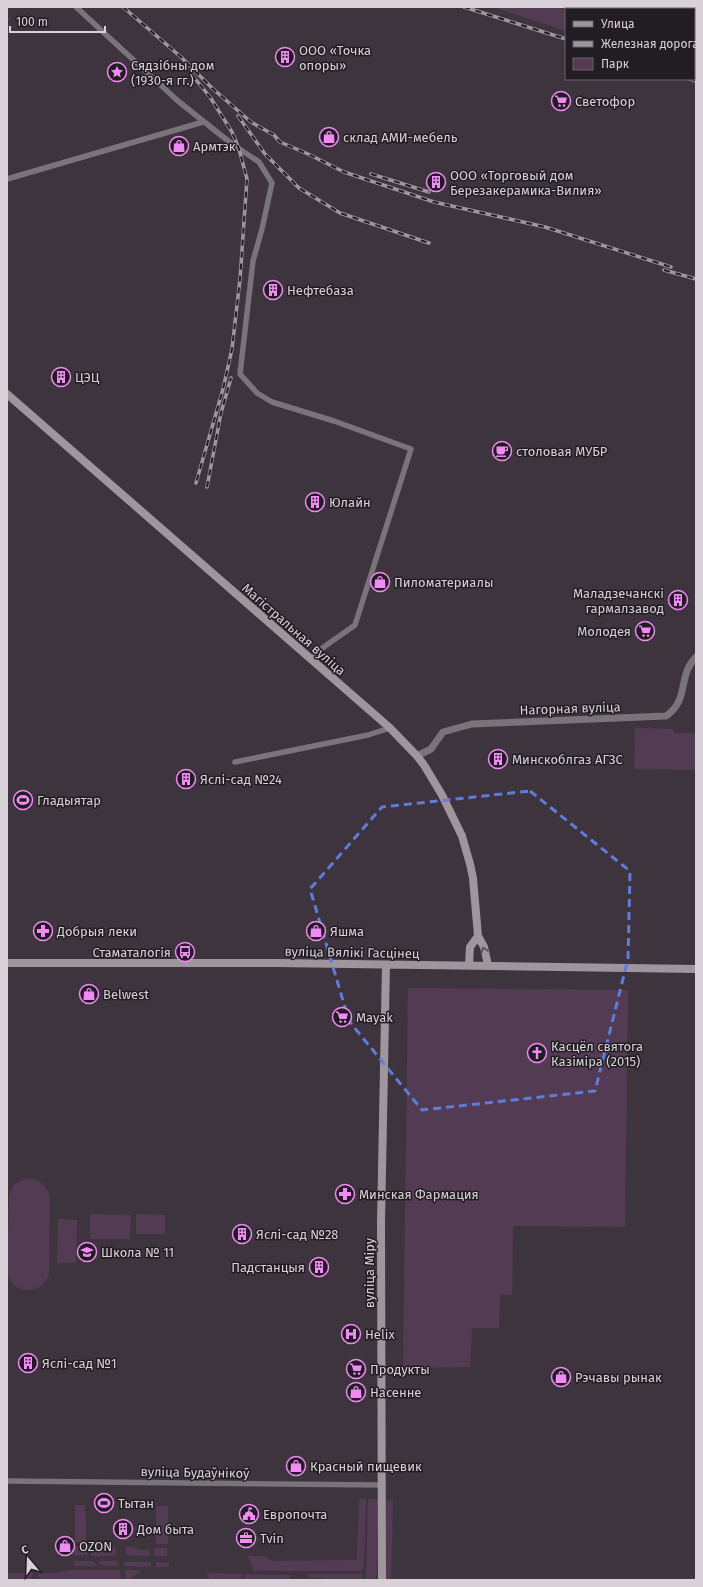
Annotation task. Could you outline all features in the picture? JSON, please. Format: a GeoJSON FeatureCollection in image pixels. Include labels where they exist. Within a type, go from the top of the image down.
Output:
{"type":"FeatureCollection","features":[{"type":"Feature","properties":{"kind":"main road","name":"Магістральная вуліца"},"geometry":{"type":"LineString","coordinates":[[7,394],[390,728],[417,756],[442,795],[462,836],[473,878],[478,936]]}},
{"type":"Feature","properties":{"kind":"main road"},"geometry":{"type":"LineString","coordinates":[[469,965],[470,947],[478,936],[484,947],[488,965]]}},
{"type":"Feature","properties":{"kind":"main road","name":"вуліца Вялікі Гасцінец"},"geometry":{"type":"LineString","coordinates":[[7,963],[488,965],[696,969]]}},
{"type":"Feature","properties":{"kind":"main road","name":"вуліца Міру"},"geometry":{"type":"LineString","coordinates":[[382,1580],[381,1222],[386,965]]}},
{"type":"Feature","properties":{"kind":"street"},"geometry":{"type":"LineString","coordinates":[[76,7],[178,101],[232,144],[259,162],[272,183],[262,230],[253,261],[240,374],[257,393],[272,402],[411,449],[355,624],[321,649],[311,660]]}},
{"type":"Feature","properties":{"kind":"street"},"geometry":{"type":"LineString","coordinates":[[7,179],[203,122]]}},
{"type":"Feature","properties":{"kind":"street","name":"Нагорная вуліца"},"geometry":{"type":"LineString","coordinates":[[417,756],[431,749],[443,732],[472,724],[666,716],[672,712],[680,702],[687,669],[696,657]]}},
{"type":"Feature","properties":{"kind":"street"},"geometry":{"type":"LineString","coordinates":[[234,762],[368,735],[390,728]]}},
{"type":"Feature","properties":{"kind":"street","name":"вуліца Будаўнікоў"},"geometry":{"type":"LineString","coordinates":[[7,1481],[382,1485]]}},
{"type":"Feature","properties":{"kind":"highlighted area"},"geometry":{"type":"Polygon","coordinates":[[[530,791],[630,871],[628,959],[595,1091],[422,1110],[349,1021],[310,889],[382,807],[530,791]]]}},
{"type":"Feature","properties":{"kind":"green space"},"geometry":{"type":"Polygon","coordinates":[[[494,7],[658,8],[565,8],[565,31],[494,7]]]}},
{"type":"Feature","properties":{"kind":"green space"},"geometry":{"type":"Polygon","coordinates":[[[695,30],[696,31],[695,72],[695,30]]]}},
{"type":"Feature","properties":{"kind":"green space"},"geometry":{"type":"Polygon","coordinates":[[[695,724],[696,770],[634,769],[635,728],[673,729],[674,733],[695,733],[695,724]]]}},
{"type":"Feature","properties":{"kind":"green space"},"geometry":{"type":"Polygon","coordinates":[[[408,988],[628,990],[625,1227],[513,1226],[512,1295],[500,1295],[499,1328],[472,1328],[470,1367],[403,1368],[408,988]]]}},
{"type":"Feature","properties":{"kind":"green space"},"geometry":{"type":"Polygon","coordinates":[[[25,1179],[35,1180],[42,1184],[48,1191],[50,1200],[49,1274],[40,1287],[26,1290],[13,1284],[9,1278],[7,1270],[9,1196],[14,1185],[25,1179]]]}},
{"type":"Feature","properties":{"kind":"green space"},"geometry":{"type":"Polygon","coordinates":[[[90,1214],[131,1215],[130,1239],[90,1239],[90,1214]]]}},
{"type":"Feature","properties":{"kind":"green space"},"geometry":{"type":"Polygon","coordinates":[[[136,1214],[165,1215],[165,1234],[136,1234],[136,1214]]]}},
{"type":"Feature","properties":{"kind":"green space"},"geometry":{"type":"Polygon","coordinates":[[[58,1219],[77,1220],[76,1263],[57,1263],[58,1219]]]}},
{"type":"Feature","properties":{"kind":"green space"},"geometry":{"type":"Polygon","coordinates":[[[359,1499],[366,1499],[364,1566],[362,1571],[254,1571],[248,1556],[265,1556],[272,1561],[357,1560],[359,1499]]]}},
{"type":"Feature","properties":{"kind":"green space"},"geometry":{"type":"Polygon","coordinates":[[[368,1499],[378,1499],[377,1571],[376,1578],[373,1580],[366,1580],[368,1499]]]}},
{"type":"Feature","properties":{"kind":"green space"},"geometry":{"type":"Polygon","coordinates":[[[393,1500],[391,1580],[386,1580],[386,1501],[393,1500]]]}},
{"type":"Feature","properties":{"kind":"green space"},"geometry":{"type":"Polygon","coordinates":[[[75,1505],[85,1505],[86,1542],[75,1542],[75,1505]]]}},
{"type":"Feature","properties":{"kind":"green space"},"geometry":{"type":"Polygon","coordinates":[[[156,1506],[168,1506],[168,1544],[156,1544],[156,1506]]]}},
{"type":"Feature","properties":{"kind":"green space"},"geometry":{"type":"Polygon","coordinates":[[[74,1547],[87,1547],[87,1555],[74,1555],[74,1547]]]}},
{"type":"Feature","properties":{"kind":"green space"},"geometry":{"type":"Polygon","coordinates":[[[106,1547],[115,1547],[116,1556],[91,1556],[91,1550],[101,1550],[106,1547]]]}},
{"type":"Feature","properties":{"kind":"green space"},"geometry":{"type":"Polygon","coordinates":[[[126,1547],[134,1547],[139,1550],[150,1550],[150,1556],[126,1555],[126,1547]]]}},
{"type":"Feature","properties":{"kind":"green space"},"geometry":{"type":"Polygon","coordinates":[[[154,1548],[167,1548],[167,1556],[154,1556],[154,1548]]]}},
{"type":"Feature","properties":{"kind":"green space"},"geometry":{"type":"Polygon","coordinates":[[[74,1561],[92,1561],[98,1566],[74,1566],[74,1561]]]}},
{"type":"Feature","properties":{"kind":"green space"},"geometry":{"type":"Polygon","coordinates":[[[97,1561],[117,1561],[117,1566],[104,1566],[97,1561]]]}},
{"type":"Feature","properties":{"kind":"green space"},"geometry":{"type":"Polygon","coordinates":[[[124,1562],[151,1562],[151,1567],[124,1566],[124,1562]]]}},
{"type":"Feature","properties":{"kind":"green space"},"geometry":{"type":"Polygon","coordinates":[[[156,1562],[169,1563],[169,1567],[156,1567],[156,1562]]]}},
{"type":"Feature","properties":{"kind":"green space"},"geometry":{"type":"Polygon","coordinates":[[[68,1570],[120,1570],[121,1580],[41,1580],[38,1576],[38,1573],[59,1573],[68,1570]]]}},
{"type":"Feature","properties":{"kind":"green space"},"geometry":{"type":"Polygon","coordinates":[[[125,1570],[141,1570],[130,1580],[126,1580],[125,1570]]]}},
{"type":"Feature","properties":{"kind":"green space"},"geometry":{"type":"Polygon","coordinates":[[[7,1573],[33,1573],[31,1580],[7,1580],[7,1573]]]}},
{"type":"Feature","properties":{"kind":"green space"},"geometry":{"type":"Polygon","coordinates":[[[206,1573],[242,1574],[241,1580],[210,1580],[206,1573]]]}},
{"type":"Feature","properties":{"kind":"green space"},"geometry":{"type":"Polygon","coordinates":[[[245,1574],[290,1575],[290,1579],[244,1580],[245,1574]]]}},
{"type":"Feature","properties":{"kind":"green space"},"geometry":{"type":"Polygon","coordinates":[[[308,1574],[362,1574],[362,1580],[307,1578],[308,1574]]]}},
{"type":"Feature","properties":{"kind":"railway"},"geometry":{"type":"LineString","coordinates":[[123,7],[181,57],[212,88],[251,122],[274,135],[280,142],[344,172],[434,202],[545,227],[671,267]]}},
{"type":"Feature","properties":{"kind":"railway"},"geometry":{"type":"LineString","coordinates":[[464,7],[565,39]]}},
{"type":"Feature","properties":{"kind":"railway"},"geometry":{"type":"LineString","coordinates":[[192,75],[210,97],[232,132],[239,149],[247,179],[240,279],[232,349],[223,389],[196,483]]}},
{"type":"Feature","properties":{"kind":"railway"},"geometry":{"type":"LineString","coordinates":[[238,116],[265,154],[299,188],[340,213],[429,243]]}},
{"type":"Feature","properties":{"kind":"railway"},"geometry":{"type":"LineString","coordinates":[[371,174],[429,192]]}},
{"type":"Feature","properties":{"kind":"railway"},"geometry":{"type":"LineString","coordinates":[[664,270],[696,279]]}},
{"type":"Feature","properties":{"kind":"railway"},"geometry":{"type":"LineString","coordinates":[[207,487],[221,413],[231,378]]}},
{"type":"Feature","properties":{"kind":"place","name":"ООО «Точка опоры»"},"geometry":{"type":"Point","coordinates":[285,57]}},
{"type":"Feature","properties":{"kind":"place","name":"Сядзібны дом (1930-я гг.)"},"geometry":{"type":"Point","coordinates":[117,72]}},
{"type":"Feature","properties":{"kind":"place","name":"Светофор"},"geometry":{"type":"Point","coordinates":[561,101]}},
{"type":"Feature","properties":{"kind":"place","name":"склад АМИ-мебель"},"geometry":{"type":"Point","coordinates":[329,137]}},
{"type":"Feature","properties":{"kind":"place","name":"Армтэк"},"geometry":{"type":"Point","coordinates":[179,146]}},
{"type":"Feature","properties":{"kind":"place","name":"ООО «Торговый дом Березакерамика-Вилия»"},"geometry":{"type":"Point","coordinates":[436,182]}},
{"type":"Feature","properties":{"kind":"place","name":"Нефтебаза"},"geometry":{"type":"Point","coordinates":[273,290]}},
{"type":"Feature","properties":{"kind":"place","name":"ЦЭЦ"},"geometry":{"type":"Point","coordinates":[61,377]}},
{"type":"Feature","properties":{"kind":"place","name":"столовая МУБР"},"geometry":{"type":"Point","coordinates":[502,451]}},
{"type":"Feature","properties":{"kind":"place","name":"Юлайн"},"geometry":{"type":"Point","coordinates":[315,502]}},
{"type":"Feature","properties":{"kind":"place","name":"Пиломатериалы"},"geometry":{"type":"Point","coordinates":[380,582]}},
{"type":"Feature","properties":{"kind":"place","name":"Маладзечанскі гармалзавод"},"geometry":{"type":"Point","coordinates":[678,600]}},
{"type":"Feature","properties":{"kind":"place","name":"Молодея"},"geometry":{"type":"Point","coordinates":[645,631]}},
{"type":"Feature","properties":{"kind":"place","name":"Минскоблгаз АГЗС"},"geometry":{"type":"Point","coordinates":[498,759]}},
{"type":"Feature","properties":{"kind":"place","name":"Яслі-сад №24"},"geometry":{"type":"Point","coordinates":[186,779]}},
{"type":"Feature","properties":{"kind":"place","name":"Гладыятар"},"geometry":{"type":"Point","coordinates":[23,800]}},
{"type":"Feature","properties":{"kind":"place","name":"Добрыя леки"},"geometry":{"type":"Point","coordinates":[43,931]}},
{"type":"Feature","properties":{"kind":"place","name":"Яшма"},"geometry":{"type":"Point","coordinates":[316,931]}},
{"type":"Feature","properties":{"kind":"place","name":"Стаматалогія"},"geometry":{"type":"Point","coordinates":[185,952]}},
{"type":"Feature","properties":{"kind":"place","name":"Belwest"},"geometry":{"type":"Point","coordinates":[89,994]}},
{"type":"Feature","properties":{"kind":"place","name":"Mayak"},"geometry":{"type":"Point","coordinates":[342,1017]}},
{"type":"Feature","properties":{"kind":"place","name":"Касцёл святога Казіміра (2015)"},"geometry":{"type":"Point","coordinates":[537,1053]}},
{"type":"Feature","properties":{"kind":"place","name":"Минская Фармация"},"geometry":{"type":"Point","coordinates":[345,1194]}},
{"type":"Feature","properties":{"kind":"place","name":"Яслі-сад №28"},"geometry":{"type":"Point","coordinates":[242,1234]}},
{"type":"Feature","properties":{"kind":"place","name":"Школа № 11"},"geometry":{"type":"Point","coordinates":[87,1252]}},
{"type":"Feature","properties":{"kind":"place","name":"Падстанцыя"},"geometry":{"type":"Point","coordinates":[319,1267]}},
{"type":"Feature","properties":{"kind":"place","name":"Helix"},"geometry":{"type":"Point","coordinates":[351,1334]}},
{"type":"Feature","properties":{"kind":"place","name":"Яслі-сад №1"},"geometry":{"type":"Point","coordinates":[28,1363]}},
{"type":"Feature","properties":{"kind":"place","name":"Продукты"},"geometry":{"type":"Point","coordinates":[356,1369]}},
{"type":"Feature","properties":{"kind":"place","name":"Рэчавы рынак"},"geometry":{"type":"Point","coordinates":[561,1377]}},
{"type":"Feature","properties":{"kind":"place","name":"Насенне"},"geometry":{"type":"Point","coordinates":[356,1392]}},
{"type":"Feature","properties":{"kind":"place","name":"Красный пищевик"},"geometry":{"type":"Point","coordinates":[296,1466]}},
{"type":"Feature","properties":{"kind":"place","name":"Тытан"},"geometry":{"type":"Point","coordinates":[104,1503]}},
{"type":"Feature","properties":{"kind":"place","name":"Европочта"},"geometry":{"type":"Point","coordinates":[249,1514]}},
{"type":"Feature","properties":{"kind":"place","name":"Дом быта"},"geometry":{"type":"Point","coordinates":[123,1529]}},
{"type":"Feature","properties":{"kind":"place","name":"Tvin"},"geometry":{"type":"Point","coordinates":[246,1538]}},
{"type":"Feature","properties":{"kind":"place","name":"OZON"},"geometry":{"type":"Point","coordinates":[65,1546]}}]}
